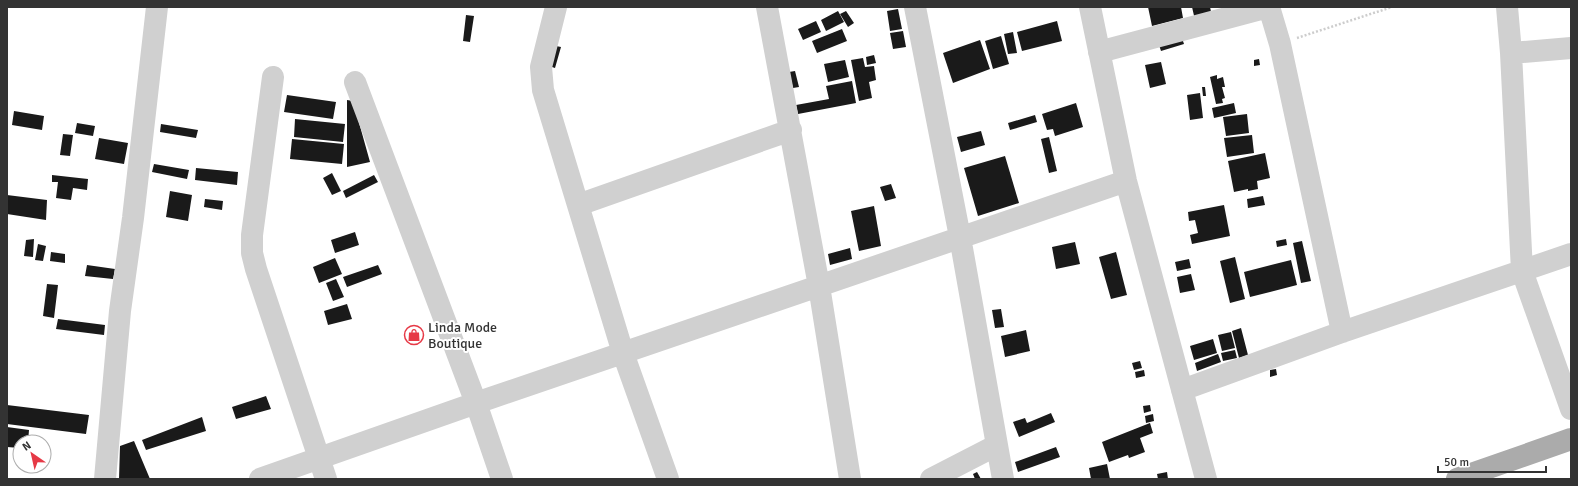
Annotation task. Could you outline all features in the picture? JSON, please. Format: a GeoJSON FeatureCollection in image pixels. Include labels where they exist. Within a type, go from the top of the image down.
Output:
{"type":"FeatureCollection","features":[{"type":"Feature","properties":{"kind":"main road"},"geometry":{"type":"LineString","coordinates":[[1457,479],[1571,439]]}},
{"type":"Feature","properties":{"kind":"street"},"geometry":{"type":"LineString","coordinates":[[105,479],[120,311],[133,218],[157,7]]}},
{"type":"Feature","properties":{"kind":"street"},"geometry":{"type":"LineString","coordinates":[[556,7],[541,67],[544,90],[623,353],[668,479]]}},
{"type":"Feature","properties":{"kind":"street"},"geometry":{"type":"LineString","coordinates":[[767,7],[819,286],[850,479]]}},
{"type":"Feature","properties":{"kind":"street"},"geometry":{"type":"LineString","coordinates":[[915,7],[960,238],[1003,479]]}},
{"type":"Feature","properties":{"kind":"street"},"geometry":{"type":"LineString","coordinates":[[1090,7],[1126,181],[1206,479]]}},
{"type":"Feature","properties":{"kind":"street"},"geometry":{"type":"LineString","coordinates":[[1099,52],[1269,7],[1280,44],[1342,332]]}},
{"type":"Feature","properties":{"kind":"street"},"geometry":{"type":"LineString","coordinates":[[1507,7],[1522,271],[1571,409]]}},
{"type":"Feature","properties":{"kind":"street"},"geometry":{"type":"LineString","coordinates":[[1510,53],[1571,48]]}},
{"type":"Feature","properties":{"kind":"street"},"geometry":{"type":"LineString","coordinates":[[273,77],[252,235],[252,253],[326,479]]}},
{"type":"Feature","properties":{"kind":"street"},"geometry":{"type":"LineString","coordinates":[[355,82],[476,403],[502,479]]}},
{"type":"Feature","properties":{"kind":"street"},"geometry":{"type":"LineString","coordinates":[[578,205],[791,130]]}},
{"type":"Feature","properties":{"kind":"street"},"geometry":{"type":"LineString","coordinates":[[260,479],[476,403],[1126,181]]}},
{"type":"Feature","properties":{"kind":"street"},"geometry":{"type":"LineString","coordinates":[[1182,390],[1342,332],[1571,254]]}},
{"type":"Feature","properties":{"kind":"street"},"geometry":{"type":"LineString","coordinates":[[931,479],[997,445]]}},
{"type":"Feature","properties":{"kind":"path"},"geometry":{"type":"LineString","coordinates":[[1280,44],[1341,22],[1392,7]]}},
{"type":"Feature","properties":{"kind":"building"},"geometry":{"type":"Polygon","coordinates":[[[1148,7],[1181,7],[1183,18],[1152,26],[1148,7]]]}},
{"type":"Feature","properties":{"kind":"building"},"geometry":{"type":"Polygon","coordinates":[[[1192,7],[1210,7],[1212,16],[1195,20],[1192,7]]]}},
{"type":"Feature","properties":{"kind":"building"},"geometry":{"type":"Polygon","coordinates":[[[898,9],[902,29],[890,31],[887,11],[898,9]]]}},
{"type":"Feature","properties":{"kind":"building"},"geometry":{"type":"Polygon","coordinates":[[[838,11],[844,22],[826,31],[821,20],[838,11]]]}},
{"type":"Feature","properties":{"kind":"building"},"geometry":{"type":"Polygon","coordinates":[[[846,11],[854,23],[848,27],[840,14],[846,11]]]}},
{"type":"Feature","properties":{"kind":"building"},"geometry":{"type":"Polygon","coordinates":[[[466,15],[474,16],[470,42],[463,41],[466,15]]]}},
{"type":"Feature","properties":{"kind":"building"},"geometry":{"type":"Polygon","coordinates":[[[816,21],[821,32],[803,40],[798,29],[816,21]]]}},
{"type":"Feature","properties":{"kind":"building"},"geometry":{"type":"Polygon","coordinates":[[[1057,21],[1062,41],[1022,51],[1017,32],[1057,21]]]}},
{"type":"Feature","properties":{"kind":"building"},"geometry":{"type":"Polygon","coordinates":[[[842,29],[847,41],[817,53],[812,41],[842,29]]]}},
{"type":"Feature","properties":{"kind":"building"},"geometry":{"type":"Polygon","coordinates":[[[903,31],[906,47],[893,49],[890,33],[903,31]]]}},
{"type":"Feature","properties":{"kind":"building"},"geometry":{"type":"Polygon","coordinates":[[[1013,32],[1017,53],[1008,54],[1004,34],[1013,32]]]}},
{"type":"Feature","properties":{"kind":"building"},"geometry":{"type":"Polygon","coordinates":[[[1181,35],[1184,44],[1161,51],[1158,42],[1181,35]]]}},
{"type":"Feature","properties":{"kind":"building"},"geometry":{"type":"Polygon","coordinates":[[[1001,36],[1009,64],[993,69],[985,41],[1001,36]]]}},
{"type":"Feature","properties":{"kind":"building"},"geometry":{"type":"Polygon","coordinates":[[[980,40],[990,69],[953,83],[943,53],[980,40]]]}},
{"type":"Feature","properties":{"kind":"building"},"geometry":{"type":"Polygon","coordinates":[[[551,45],[561,47],[555,68],[546,65],[551,45]]]}},
{"type":"Feature","properties":{"kind":"building"},"geometry":{"type":"Polygon","coordinates":[[[874,55],[876,63],[867,65],[866,57],[874,55]]]}},
{"type":"Feature","properties":{"kind":"building"},"geometry":{"type":"Polygon","coordinates":[[[863,58],[865,67],[874,66],[876,80],[869,82],[872,98],[859,101],[851,60],[863,58]]]}},
{"type":"Feature","properties":{"kind":"building"},"geometry":{"type":"Polygon","coordinates":[[[1259,59],[1260,65],[1254,66],[1254,60],[1259,59]]]}},
{"type":"Feature","properties":{"kind":"building"},"geometry":{"type":"Polygon","coordinates":[[[845,60],[849,77],[828,82],[824,64],[845,60]]]}},
{"type":"Feature","properties":{"kind":"building"},"geometry":{"type":"Polygon","coordinates":[[[1161,62],[1166,84],[1150,88],[1145,65],[1161,62]]]}},
{"type":"Feature","properties":{"kind":"building"},"geometry":{"type":"Polygon","coordinates":[[[795,71],[799,87],[793,88],[789,72],[795,71]]]}},
{"type":"Feature","properties":{"kind":"building"},"geometry":{"type":"Polygon","coordinates":[[[1217,75],[1217,79],[1223,77],[1225,87],[1222,87],[1225,98],[1222,99],[1223,103],[1216,104],[1210,77],[1217,75]]]}},
{"type":"Feature","properties":{"kind":"building"},"geometry":{"type":"Polygon","coordinates":[[[852,81],[856,103],[798,114],[796,105],[829,99],[826,86],[852,81]]]}},
{"type":"Feature","properties":{"kind":"building"},"geometry":{"type":"Polygon","coordinates":[[[1202,87],[1205,87],[1206,96],[1203,96],[1202,87]]]}},
{"type":"Feature","properties":{"kind":"building"},"geometry":{"type":"Polygon","coordinates":[[[1200,93],[1203,118],[1190,120],[1187,95],[1200,93]]]}},
{"type":"Feature","properties":{"kind":"building"},"geometry":{"type":"Polygon","coordinates":[[[287,95],[336,102],[333,119],[284,112],[287,95]]]}},
{"type":"Feature","properties":{"kind":"building"},"geometry":{"type":"Polygon","coordinates":[[[347,100],[353,101],[370,162],[347,167],[347,100]]]}},
{"type":"Feature","properties":{"kind":"building"},"geometry":{"type":"Polygon","coordinates":[[[1076,103],[1083,127],[1055,136],[1053,129],[1047,130],[1042,114],[1076,103]]]}},
{"type":"Feature","properties":{"kind":"building"},"geometry":{"type":"Polygon","coordinates":[[[1234,103],[1236,113],[1214,118],[1212,108],[1234,103]]]}},
{"type":"Feature","properties":{"kind":"building"},"geometry":{"type":"Polygon","coordinates":[[[14,111],[44,116],[42,130],[12,125],[14,111]]]}},
{"type":"Feature","properties":{"kind":"building"},"geometry":{"type":"Polygon","coordinates":[[[1247,114],[1249,133],[1226,136],[1223,117],[1247,114]]]}},
{"type":"Feature","properties":{"kind":"building"},"geometry":{"type":"Polygon","coordinates":[[[1035,115],[1037,122],[1010,130],[1008,123],[1035,115]]]}},
{"type":"Feature","properties":{"kind":"building"},"geometry":{"type":"Polygon","coordinates":[[[295,119],[345,124],[343,142],[294,137],[295,119]]]}},
{"type":"Feature","properties":{"kind":"building"},"geometry":{"type":"Polygon","coordinates":[[[77,123],[95,126],[93,136],[75,133],[77,123]]]}},
{"type":"Feature","properties":{"kind":"building"},"geometry":{"type":"Polygon","coordinates":[[[161,124],[198,130],[196,138],[160,132],[161,124]]]}},
{"type":"Feature","properties":{"kind":"building"},"geometry":{"type":"Polygon","coordinates":[[[981,131],[985,145],[961,152],[957,137],[981,131]]]}},
{"type":"Feature","properties":{"kind":"building"},"geometry":{"type":"Polygon","coordinates":[[[63,134],[73,135],[70,156],[60,155],[63,134]]]}},
{"type":"Feature","properties":{"kind":"building"},"geometry":{"type":"Polygon","coordinates":[[[1252,135],[1254,153],[1227,157],[1224,138],[1252,135]]]}},
{"type":"Feature","properties":{"kind":"building"},"geometry":{"type":"Polygon","coordinates":[[[1049,137],[1057,171],[1049,173],[1041,139],[1049,137]]]}},
{"type":"Feature","properties":{"kind":"building"},"geometry":{"type":"Polygon","coordinates":[[[99,138],[128,143],[124,164],[95,159],[99,138]]]}},
{"type":"Feature","properties":{"kind":"building"},"geometry":{"type":"Polygon","coordinates":[[[292,139],[344,144],[342,164],[290,159],[292,139]]]}},
{"type":"Feature","properties":{"kind":"building"},"geometry":{"type":"Polygon","coordinates":[[[1265,153],[1270,178],[1257,181],[1258,189],[1248,191],[1248,189],[1234,192],[1228,161],[1265,153]]]}},
{"type":"Feature","properties":{"kind":"building"},"geometry":{"type":"Polygon","coordinates":[[[1005,156],[1019,203],[978,216],[964,168],[1005,156]]]}},
{"type":"Feature","properties":{"kind":"building"},"geometry":{"type":"Polygon","coordinates":[[[154,164],[189,170],[187,179],[152,172],[154,164]]]}},
{"type":"Feature","properties":{"kind":"building"},"geometry":{"type":"Polygon","coordinates":[[[196,168],[238,172],[237,185],[195,180],[196,168]]]}},
{"type":"Feature","properties":{"kind":"building"},"geometry":{"type":"Polygon","coordinates":[[[332,173],[341,191],[332,195],[323,178],[332,173]]]}},
{"type":"Feature","properties":{"kind":"building"},"geometry":{"type":"Polygon","coordinates":[[[52,175],[88,179],[87,190],[73,188],[71,200],[56,198],[58,182],[52,182],[52,175]]]}},
{"type":"Feature","properties":{"kind":"building"},"geometry":{"type":"Polygon","coordinates":[[[374,175],[378,182],[346,198],[343,191],[374,175]]]}},
{"type":"Feature","properties":{"kind":"building"},"geometry":{"type":"Polygon","coordinates":[[[891,184],[896,198],[885,201],[880,187],[891,184]]]}},
{"type":"Feature","properties":{"kind":"building"},"geometry":{"type":"Polygon","coordinates":[[[170,191],[192,195],[188,221],[166,217],[170,191]]]}},
{"type":"Feature","properties":{"kind":"building"},"geometry":{"type":"Polygon","coordinates":[[[7,195],[47,200],[46,220],[7,214],[7,195]]]}},
{"type":"Feature","properties":{"kind":"building"},"geometry":{"type":"Polygon","coordinates":[[[1263,196],[1265,205],[1248,208],[1247,199],[1263,196]]]}},
{"type":"Feature","properties":{"kind":"building"},"geometry":{"type":"Polygon","coordinates":[[[205,199],[223,201],[222,210],[204,207],[205,199]]]}},
{"type":"Feature","properties":{"kind":"building"},"geometry":{"type":"Polygon","coordinates":[[[1224,205],[1230,236],[1192,244],[1190,235],[1198,233],[1195,220],[1189,221],[1188,212],[1224,205]]]}},
{"type":"Feature","properties":{"kind":"building"},"geometry":{"type":"Polygon","coordinates":[[[874,206],[881,246],[859,251],[851,211],[874,206]]]}},
{"type":"Feature","properties":{"kind":"building"},"geometry":{"type":"Polygon","coordinates":[[[355,232],[359,245],[335,253],[331,240],[355,232]]]}},
{"type":"Feature","properties":{"kind":"building"},"geometry":{"type":"Polygon","coordinates":[[[34,239],[33,257],[24,256],[26,240],[34,239]]]}},
{"type":"Feature","properties":{"kind":"building"},"geometry":{"type":"Polygon","coordinates":[[[1286,239],[1287,245],[1277,247],[1276,241],[1286,239]]]}},
{"type":"Feature","properties":{"kind":"building"},"geometry":{"type":"Polygon","coordinates":[[[1302,241],[1311,281],[1301,283],[1293,243],[1302,241]]]}},
{"type":"Feature","properties":{"kind":"building"},"geometry":{"type":"Polygon","coordinates":[[[1075,242],[1080,264],[1056,269],[1052,247],[1075,242]]]}},
{"type":"Feature","properties":{"kind":"building"},"geometry":{"type":"Polygon","coordinates":[[[38,244],[46,246],[43,261],[35,260],[38,244]]]}},
{"type":"Feature","properties":{"kind":"building"},"geometry":{"type":"Polygon","coordinates":[[[850,248],[852,259],[830,265],[828,254],[850,248]]]}},
{"type":"Feature","properties":{"kind":"building"},"geometry":{"type":"Polygon","coordinates":[[[51,252],[65,254],[65,263],[50,261],[51,252]]]}},
{"type":"Feature","properties":{"kind":"building"},"geometry":{"type":"Polygon","coordinates":[[[1116,252],[1127,295],[1111,299],[1099,257],[1116,252]]]}},
{"type":"Feature","properties":{"kind":"building"},"geometry":{"type":"Polygon","coordinates":[[[1235,257],[1245,299],[1230,303],[1220,261],[1235,257]]]}},
{"type":"Feature","properties":{"kind":"building"},"geometry":{"type":"Polygon","coordinates":[[[335,258],[342,274],[319,283],[313,267],[335,258]]]}},
{"type":"Feature","properties":{"kind":"building"},"geometry":{"type":"Polygon","coordinates":[[[1189,259],[1191,268],[1177,271],[1175,262],[1189,259]]]}},
{"type":"Feature","properties":{"kind":"building"},"geometry":{"type":"Polygon","coordinates":[[[1291,260],[1297,285],[1250,297],[1244,272],[1291,260]]]}},
{"type":"Feature","properties":{"kind":"building"},"geometry":{"type":"Polygon","coordinates":[[[87,265],[115,269],[113,279],[85,276],[87,265]]]}},
{"type":"Feature","properties":{"kind":"building"},"geometry":{"type":"Polygon","coordinates":[[[378,265],[382,274],[347,287],[343,277],[378,265]]]}},
{"type":"Feature","properties":{"kind":"building"},"geometry":{"type":"Polygon","coordinates":[[[1191,274],[1195,290],[1180,293],[1177,277],[1191,274]]]}},
{"type":"Feature","properties":{"kind":"building"},"geometry":{"type":"Polygon","coordinates":[[[336,279],[344,297],[333,301],[326,283],[336,279]]]}},
{"type":"Feature","properties":{"kind":"building"},"geometry":{"type":"Polygon","coordinates":[[[47,284],[58,285],[54,318],[43,316],[47,284]]]}},
{"type":"Feature","properties":{"kind":"building"},"geometry":{"type":"Polygon","coordinates":[[[347,304],[352,319],[328,325],[324,311],[347,304]]]}},
{"type":"Feature","properties":{"kind":"building"},"geometry":{"type":"Polygon","coordinates":[[[1001,309],[1004,327],[995,328],[992,310],[1001,309]]]}},
{"type":"Feature","properties":{"kind":"building"},"geometry":{"type":"Polygon","coordinates":[[[58,319],[105,325],[104,335],[56,329],[58,319]]]}},
{"type":"Feature","properties":{"kind":"building"},"geometry":{"type":"Polygon","coordinates":[[[1241,328],[1248,355],[1239,358],[1232,331],[1241,328]]]}},
{"type":"Feature","properties":{"kind":"building"},"geometry":{"type":"Polygon","coordinates":[[[1026,330],[1030,351],[1005,357],[1001,336],[1026,330]]]}},
{"type":"Feature","properties":{"kind":"building"},"geometry":{"type":"Polygon","coordinates":[[[1231,332],[1235,348],[1222,351],[1218,335],[1231,332]]]}},
{"type":"Feature","properties":{"kind":"building"},"geometry":{"type":"Polygon","coordinates":[[[1213,339],[1217,353],[1194,360],[1190,346],[1213,339]]]}},
{"type":"Feature","properties":{"kind":"building"},"geometry":{"type":"Polygon","coordinates":[[[1235,350],[1237,358],[1223,361],[1221,353],[1235,350]]]}},
{"type":"Feature","properties":{"kind":"building"},"geometry":{"type":"Polygon","coordinates":[[[1218,354],[1221,362],[1197,371],[1195,363],[1218,354]]]}},
{"type":"Feature","properties":{"kind":"building"},"geometry":{"type":"Polygon","coordinates":[[[1140,361],[1142,368],[1134,370],[1132,363],[1140,361]]]}},
{"type":"Feature","properties":{"kind":"building"},"geometry":{"type":"Polygon","coordinates":[[[1276,369],[1277,375],[1270,377],[1270,370],[1276,369]]]}},
{"type":"Feature","properties":{"kind":"building"},"geometry":{"type":"Polygon","coordinates":[[[1144,370],[1145,376],[1136,378],[1135,372],[1144,370]]]}},
{"type":"Feature","properties":{"kind":"building"},"geometry":{"type":"Polygon","coordinates":[[[266,396],[271,409],[236,419],[232,407],[266,396]]]}},
{"type":"Feature","properties":{"kind":"building"},"geometry":{"type":"Polygon","coordinates":[[[7,405],[89,415],[86,434],[7,424],[7,405]]]}},
{"type":"Feature","properties":{"kind":"building"},"geometry":{"type":"Polygon","coordinates":[[[1150,405],[1151,411],[1144,413],[1143,406],[1150,405]]]}},
{"type":"Feature","properties":{"kind":"building"},"geometry":{"type":"Polygon","coordinates":[[[1051,413],[1055,422],[1019,437],[1013,422],[1025,418],[1027,423],[1051,413]]]}},
{"type":"Feature","properties":{"kind":"building"},"geometry":{"type":"Polygon","coordinates":[[[1153,414],[1154,421],[1146,423],[1145,416],[1153,414]]]}},
{"type":"Feature","properties":{"kind":"building"},"geometry":{"type":"Polygon","coordinates":[[[202,417],[206,431],[146,450],[142,440],[202,417]]]}},
{"type":"Feature","properties":{"kind":"building"},"geometry":{"type":"Polygon","coordinates":[[[1150,423],[1153,433],[1140,438],[1145,452],[1129,458],[1128,455],[1109,462],[1102,442],[1150,423]]]}},
{"type":"Feature","properties":{"kind":"building"},"geometry":{"type":"Polygon","coordinates":[[[7,427],[29,430],[29,434],[12,434],[12,447],[7,447],[7,427]]]}},
{"type":"Feature","properties":{"kind":"building"},"geometry":{"type":"Polygon","coordinates":[[[134,441],[150,479],[119,479],[120,446],[134,441]]]}},
{"type":"Feature","properties":{"kind":"building"},"geometry":{"type":"Polygon","coordinates":[[[1056,447],[1060,457],[1018,472],[1015,462],[1056,447]]]}},
{"type":"Feature","properties":{"kind":"building"},"geometry":{"type":"Polygon","coordinates":[[[1107,464],[1110,479],[1091,479],[1089,468],[1107,464]]]}},
{"type":"Feature","properties":{"kind":"building"},"geometry":{"type":"Polygon","coordinates":[[[977,472],[981,479],[975,479],[973,474],[977,472]]]}},
{"type":"Feature","properties":{"kind":"building"},"geometry":{"type":"Polygon","coordinates":[[[1167,472],[1168,479],[1158,479],[1157,474],[1167,472]]]}},
{"type":"Feature","properties":{"kind":"place","name":"Linda Mode Boutique"},"geometry":{"type":"Point","coordinates":[414,335]}}]}
